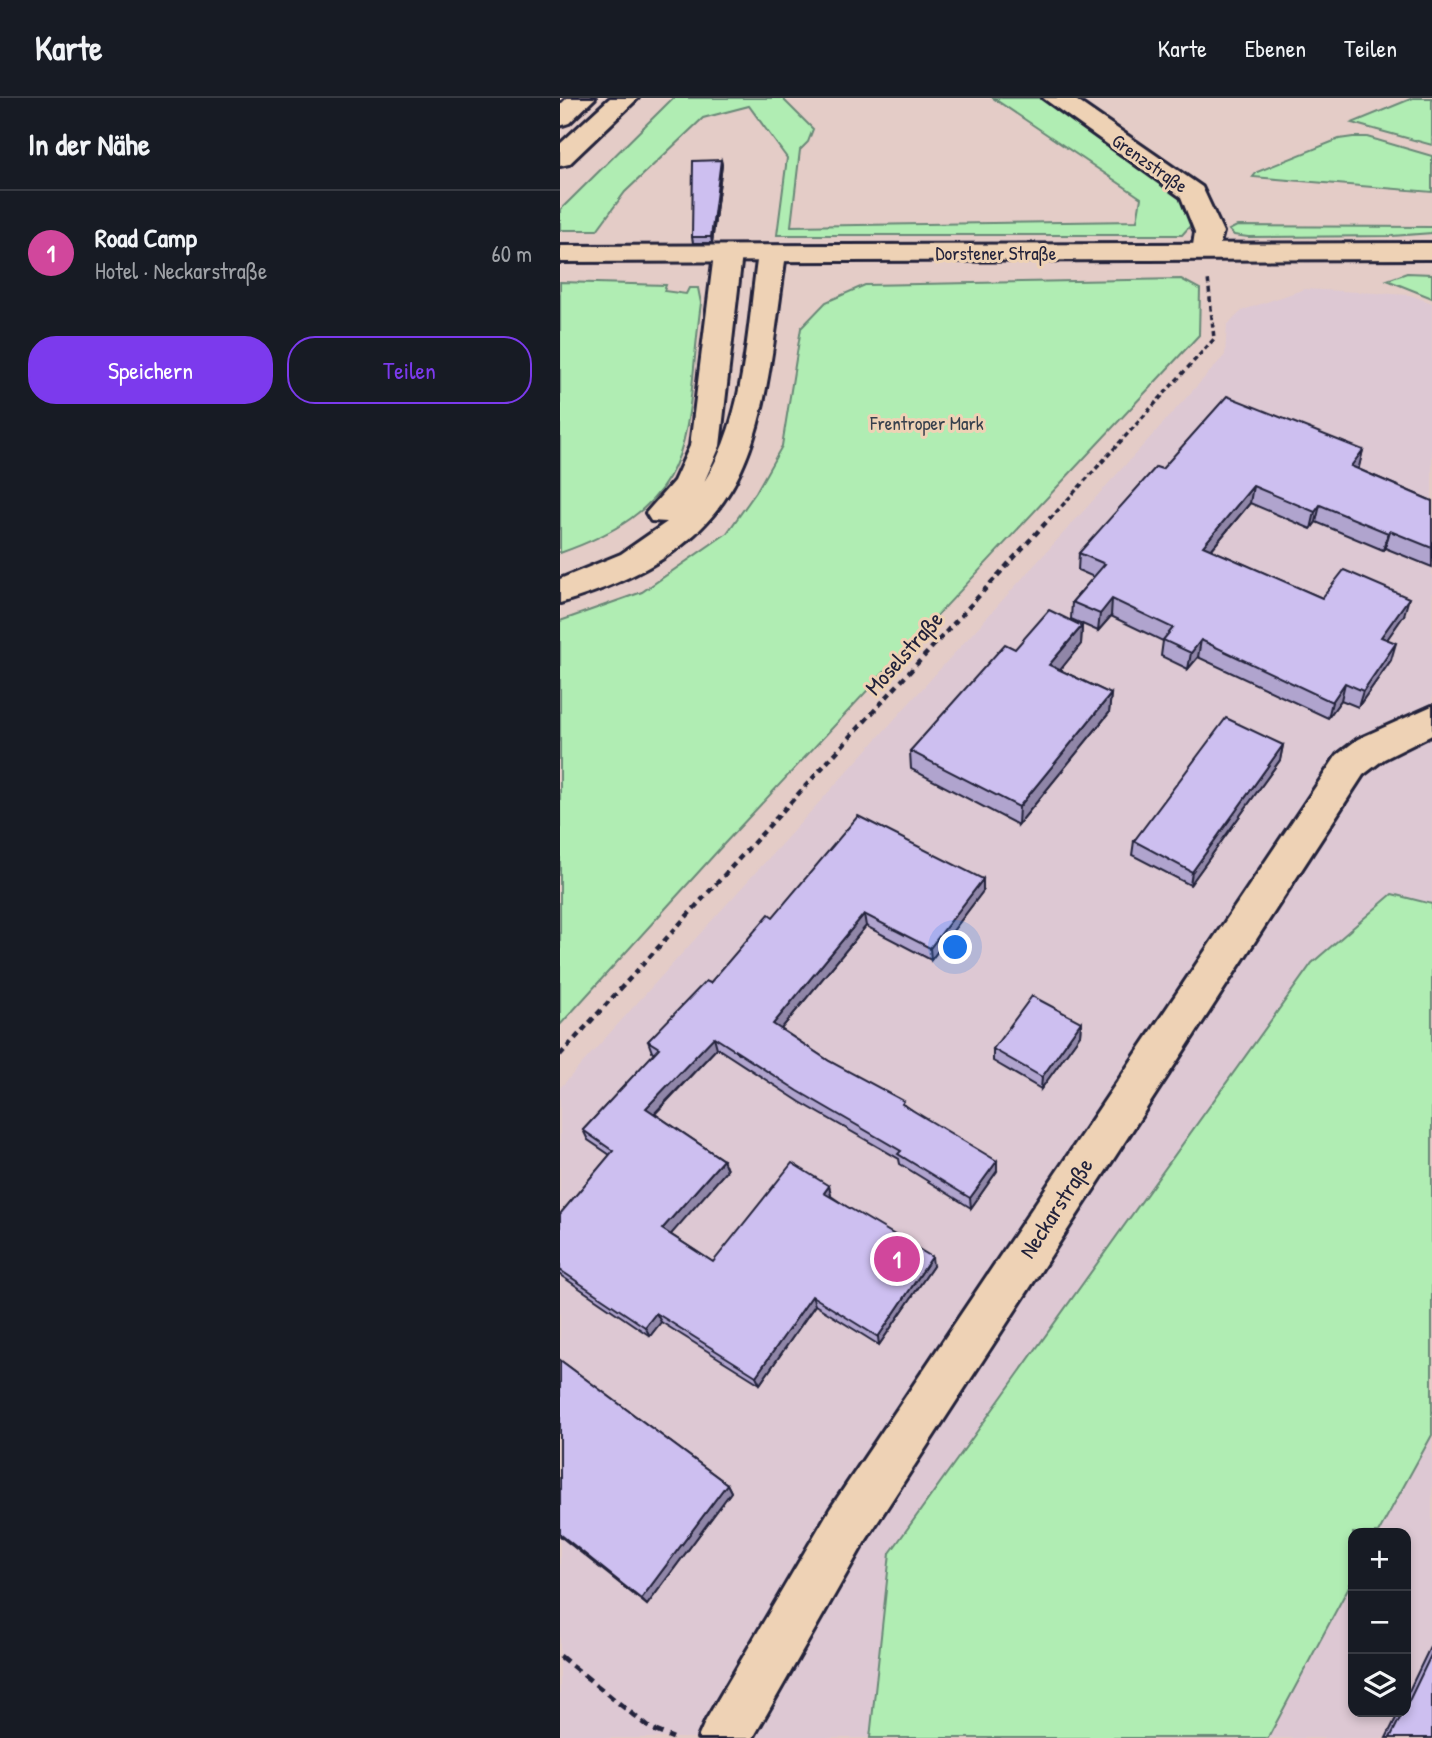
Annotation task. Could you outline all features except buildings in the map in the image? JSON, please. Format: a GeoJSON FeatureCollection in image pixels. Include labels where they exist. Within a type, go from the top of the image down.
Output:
{"type":"FeatureCollection","features":[{"type":"Feature","properties":{"kind":"main road"},"geometry":{"type":"LineString","coordinates":[[560,118],[582,98]]}},
{"type":"Feature","properties":{"kind":"main road"},"geometry":{"type":"LineString","coordinates":[[560,158],[625,98]]}},
{"type":"Feature","properties":{"kind":"main road","name":"Grenzstraße"},"geometry":{"type":"LineString","coordinates":[[1056,98],[1193,193],[1209,232],[1206,252]]}},
{"type":"Feature","properties":{"kind":"main road","name":"Dorstener Straße"},"geometry":{"type":"LineString","coordinates":[[560,254],[1432,251]]}},
{"type":"Feature","properties":{"kind":"main road"},"geometry":{"type":"LineString","coordinates":[[560,568],[633,537],[673,503],[694,474],[705,446],[728,254]]}},
{"type":"Feature","properties":{"kind":"main road"},"geometry":{"type":"LineString","coordinates":[[560,591],[598,577],[659,545],[692,518],[718,488],[735,454],[751,393],[772,254]]}},
{"type":"Feature","properties":{"kind":"main road","name":"Neckarstraße"},"geometry":{"type":"LineString","coordinates":[[724,1738],[847,1526],[1350,765],[1371,750],[1432,719]]}},
{"type":"Feature","properties":{"kind":"path","name":"Moselstraße"},"geometry":{"type":"LineString","coordinates":[[560,1055],[1214,339],[1206,252]]}},
{"type":"Feature","properties":{"kind":"path"},"geometry":{"type":"LineString","coordinates":[[560,1656],[651,1729],[673,1738]]}},
{"type":"Feature","properties":{"kind":"shaded area"},"geometry":{"type":"Polygon","coordinates":[[[1305,289],[1410,295],[1432,303],[1432,1738],[560,1738],[560,1088],[1225,355],[1227,325],[1243,310],[1305,289]]]}},
{"type":"Feature","properties":{"kind":"green space"},"geometry":{"type":"Polygon","coordinates":[[[673,98],[782,98],[813,129],[808,142],[800,150],[791,226],[1137,221],[1141,198],[993,98],[1048,98],[1173,186],[1189,205],[1191,225],[1182,235],[777,235],[787,158],[749,106],[703,118],[625,192],[597,230],[560,230],[560,210],[673,98]]]}},
{"type":"Feature","properties":{"kind":"green space"},"geometry":{"type":"Polygon","coordinates":[[[1413,98],[1432,98],[1432,145],[1352,123],[1413,98]]]}},
{"type":"Feature","properties":{"kind":"green space"},"geometry":{"type":"Polygon","coordinates":[[[1367,137],[1432,156],[1432,192],[1253,177],[1257,172],[1339,139],[1367,137]]]}},
{"type":"Feature","properties":{"kind":"green space"},"geometry":{"type":"Polygon","coordinates":[[[1237,226],[1432,227],[1432,233],[1392,236],[1248,237],[1234,235],[1229,230],[1237,226]]]}},
{"type":"Feature","properties":{"kind":"green space"},"geometry":{"type":"Polygon","coordinates":[[[1407,273],[1432,274],[1432,298],[1387,280],[1407,273]]]}},
{"type":"Feature","properties":{"kind":"green space","name":"Frentroper Mark"},"geometry":{"type":"Polygon","coordinates":[[[1181,279],[1200,289],[1199,335],[724,844],[560,1025],[560,621],[642,592],[727,533],[756,492],[782,446],[801,328],[826,302],[865,285],[1181,279]]]}},
{"type":"Feature","properties":{"kind":"green space"},"geometry":{"type":"Polygon","coordinates":[[[560,282],[666,285],[664,291],[686,294],[689,288],[698,288],[701,303],[687,425],[679,457],[664,486],[641,511],[607,533],[560,553],[560,282]]]}},
{"type":"Feature","properties":{"kind":"green space"},"geometry":{"type":"Polygon","coordinates":[[[1392,894],[1432,904],[1432,1435],[1381,1528],[1348,1528],[1348,1588],[1268,1738],[870,1738],[890,1553],[1312,963],[1392,894]]]}},
{"type":"Feature","properties":{"kind":"place","name":"Road Camp"},"geometry":{"type":"Point","coordinates":[897,1259]}}]}
